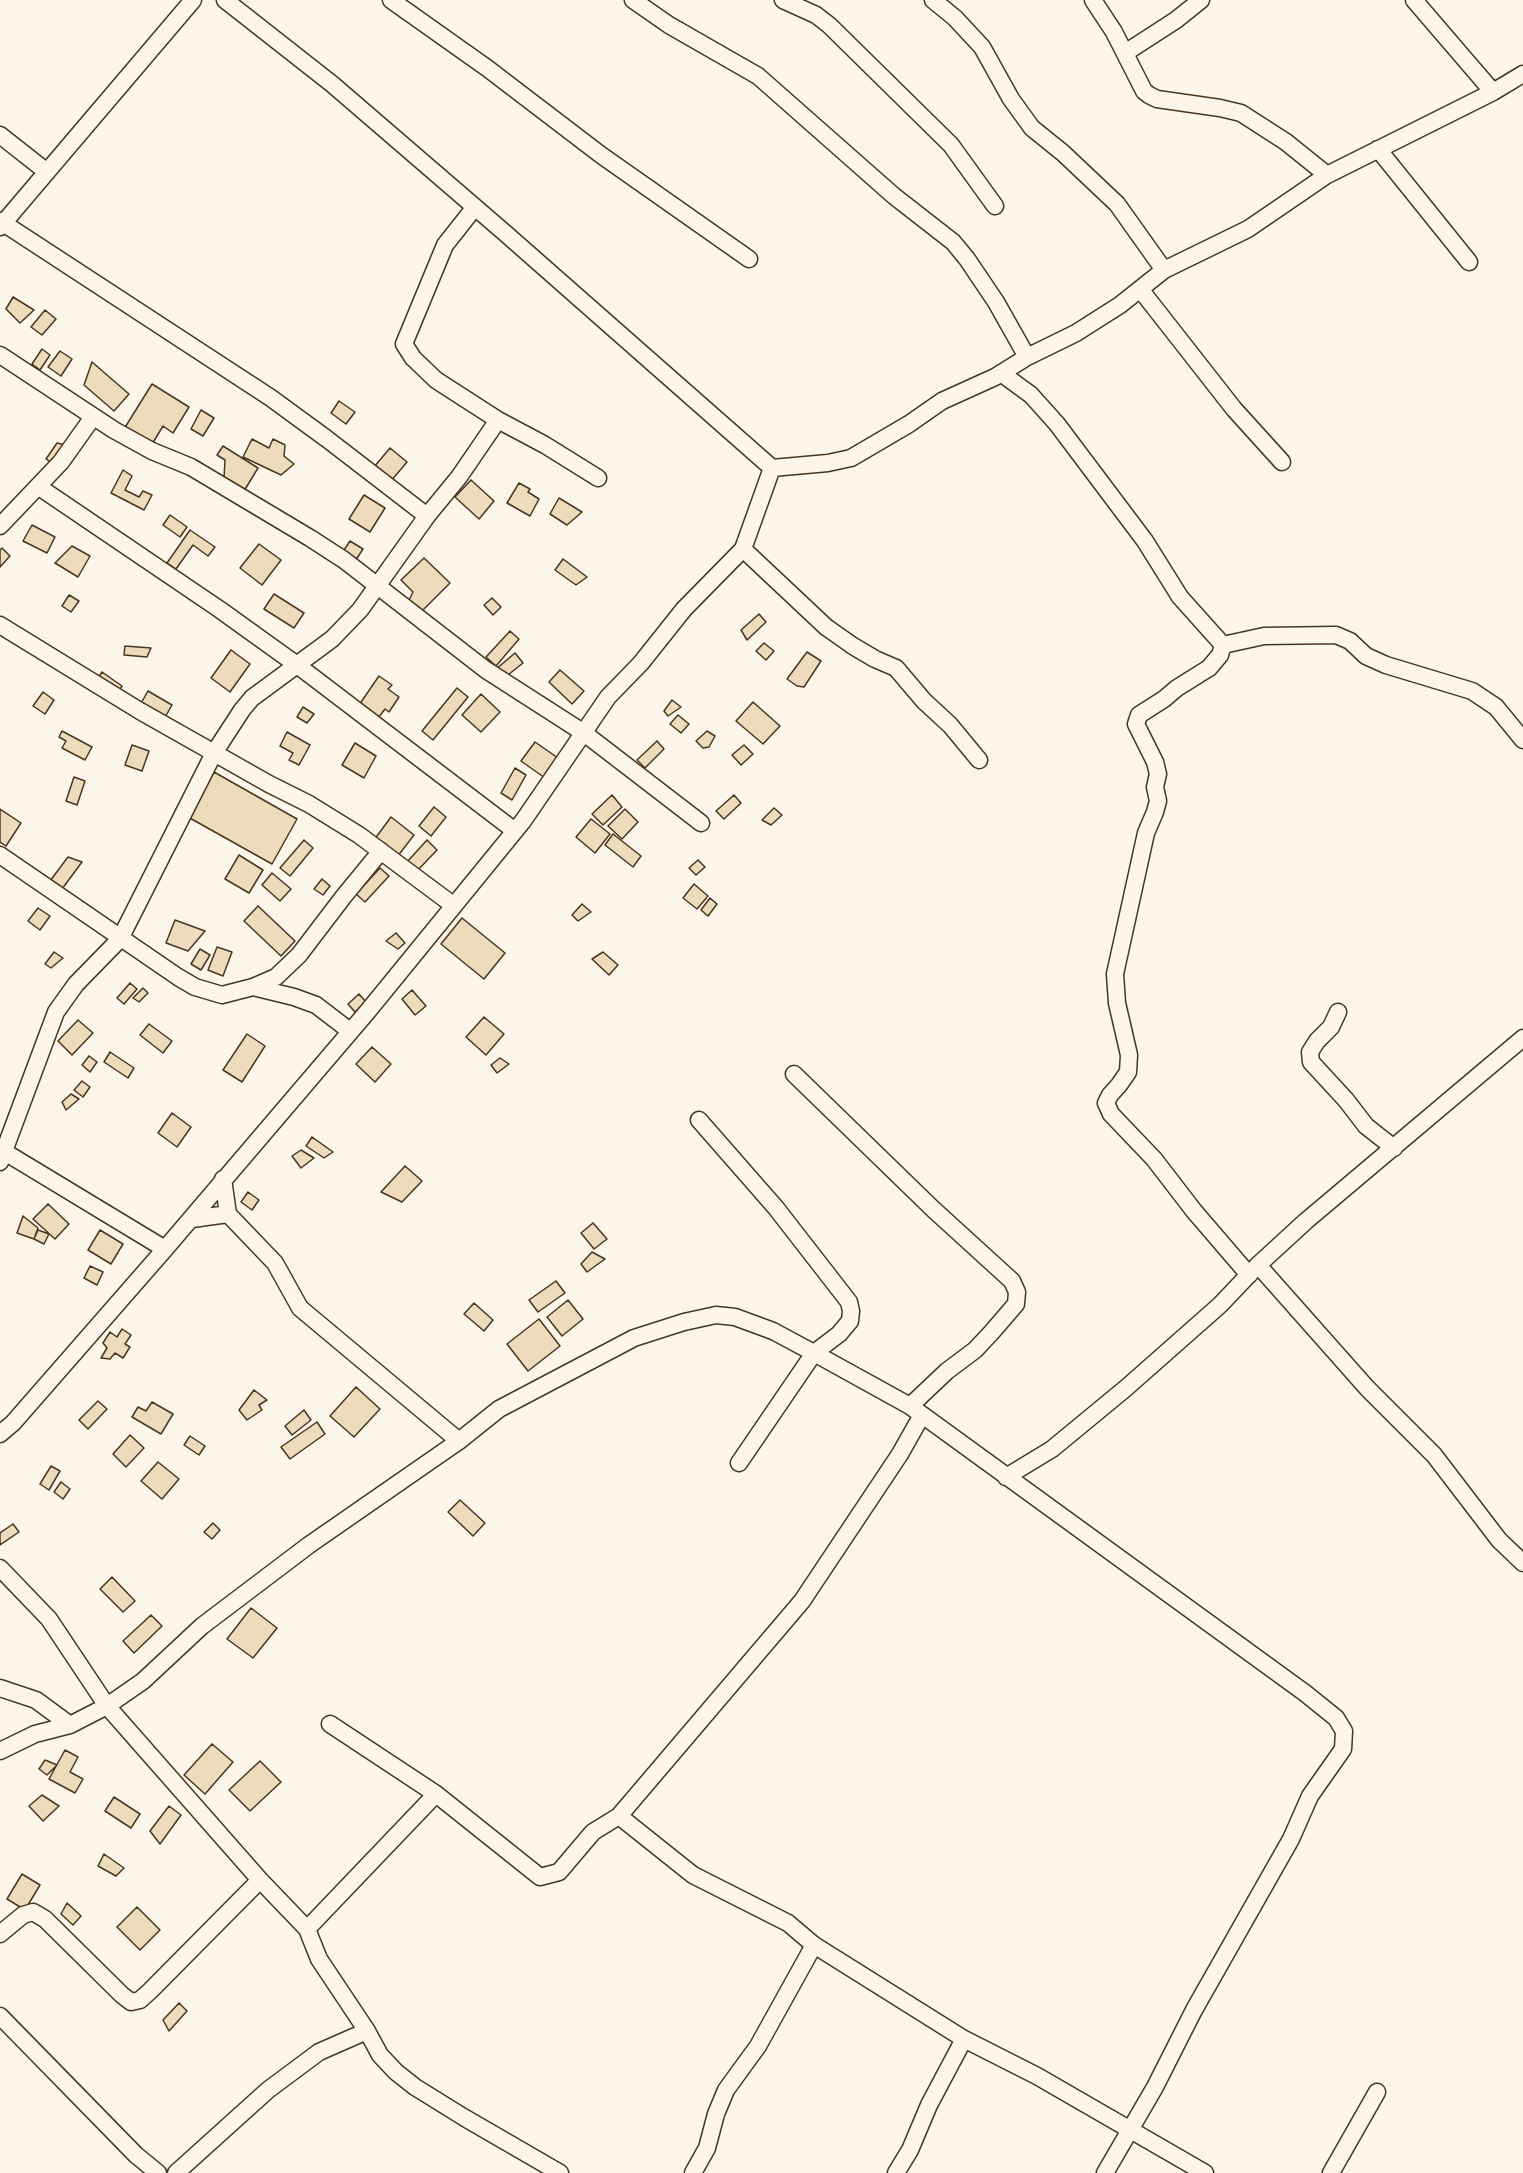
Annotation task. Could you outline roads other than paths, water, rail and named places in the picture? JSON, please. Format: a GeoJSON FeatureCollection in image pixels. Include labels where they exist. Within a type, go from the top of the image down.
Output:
{"type":"FeatureCollection","features":[{"type":"Feature","properties":{"kind":"street"},"geometry":{"type":"LineString","coordinates":[[193,0],[1,224],[272,398],[427,516]]}},
{"type":"Feature","properties":{"kind":"street"},"geometry":{"type":"LineString","coordinates":[[225,0],[332,84],[476,207],[772,468],[828,463],[851,458],[909,424],[942,401],[1001,374],[1027,357],[1076,333],[1120,304],[1164,270],[1248,229],[1327,175],[1493,92],[1523,74]]}},
{"type":"Feature","properties":{"kind":"street"},"geometry":{"type":"LineString","coordinates":[[391,0],[487,68],[601,155],[749,259]]}},
{"type":"Feature","properties":{"kind":"street"},"geometry":{"type":"LineString","coordinates":[[633,0],[713,51],[739,63],[758,76],[894,196],[953,242],[968,259],[996,302],[1027,357]]}},
{"type":"Feature","properties":{"kind":"street"},"geometry":{"type":"LineString","coordinates":[[783,0],[816,15],[829,25],[951,145],[995,207]]}},
{"type":"Feature","properties":{"kind":"street"},"geometry":{"type":"LineString","coordinates":[[933,0],[955,18],[982,47],[1011,99],[1032,128],[1063,153],[1117,204],[1164,270]]}},
{"type":"Feature","properties":{"kind":"street"},"geometry":{"type":"LineString","coordinates":[[1094,0],[1144,91],[1149,95],[1157,99],[1241,113],[1286,142],[1327,175]]}},
{"type":"Feature","properties":{"kind":"street"},"geometry":{"type":"LineString","coordinates":[[1125,53],[1176,20],[1201,0]]}},
{"type":"Feature","properties":{"kind":"street"},"geometry":{"type":"LineString","coordinates":[[1414,0],[1493,92]]}},
{"type":"Feature","properties":{"kind":"street"},"geometry":{"type":"LineString","coordinates":[[0,135],[47,172]]}},
{"type":"Feature","properties":{"kind":"street"},"geometry":{"type":"LineString","coordinates":[[1378,149],[1469,262]]}},
{"type":"Feature","properties":{"kind":"street"},"geometry":{"type":"LineString","coordinates":[[476,207],[445,245],[404,344],[413,358],[436,380],[498,420],[545,445],[598,478]]}},
{"type":"Feature","properties":{"kind":"street"},"geometry":{"type":"LineString","coordinates":[[1140,289],[1234,409],[1282,462]]}},
{"type":"Feature","properties":{"kind":"street"},"geometry":{"type":"LineString","coordinates":[[0,355],[93,417],[152,451],[191,467],[344,560],[377,588],[486,670],[584,733],[701,823]]}},
{"type":"Feature","properties":{"kind":"street"},"geometry":{"type":"LineString","coordinates":[[1001,374],[1031,395],[1057,424],[1145,541],[1180,597],[1223,645]]}},
{"type":"Feature","properties":{"kind":"street"},"geometry":{"type":"LineString","coordinates":[[0,525],[62,462],[93,417]]}},
{"type":"Feature","properties":{"kind":"street"},"geometry":{"type":"LineString","coordinates":[[165,1249],[2,1156],[56,1012],[76,984],[120,939],[214,753],[252,698],[332,639],[360,610],[427,516],[459,477],[498,420]]}},
{"type":"Feature","properties":{"kind":"street"},"geometry":{"type":"LineString","coordinates":[[0,1434],[13,1423],[192,1219],[223,1179],[350,1031],[515,831],[608,698],[641,663],[684,609],[743,549],[772,468]]}},
{"type":"Feature","properties":{"kind":"street"},"geometry":{"type":"LineString","coordinates":[[39,486],[297,665],[515,831]]}},
{"type":"Feature","properties":{"kind":"street"},"geometry":{"type":"LineString","coordinates":[[743,549],[826,627],[853,646],[896,668],[924,701],[950,725],[979,760]]}},
{"type":"Feature","properties":{"kind":"street"},"geometry":{"type":"LineString","coordinates":[[0,625],[140,711],[309,804],[381,851],[453,905]]}},
{"type":"Feature","properties":{"kind":"street"},"geometry":{"type":"LineString","coordinates":[[1223,645],[1264,636],[1336,635],[1350,641],[1366,656],[1386,665],[1472,691],[1496,707],[1523,741]]}},
{"type":"Feature","properties":{"kind":"street"},"geometry":{"type":"LineString","coordinates":[[1223,645],[1220,655],[1209,668],[1139,715],[1136,724],[1155,762],[1158,774],[1155,788],[1158,801],[1146,833],[1115,974],[1117,1003],[1129,1055],[1128,1072],[1106,1103],[1111,1114],[1253,1270],[1434,1455],[1499,1540],[1523,1563]]}},
{"type":"Feature","properties":{"kind":"street"},"geometry":{"type":"LineString","coordinates":[[0,855],[120,939],[195,987],[222,995],[253,987],[276,977],[299,955],[381,851]]}},
{"type":"Feature","properties":{"kind":"street"},"geometry":{"type":"LineString","coordinates":[[253,987],[316,1005],[350,1031]]}},
{"type":"Feature","properties":{"kind":"street"},"geometry":{"type":"LineString","coordinates":[[1338,1012],[1330,1027],[1310,1052],[1311,1062],[1366,1126],[1394,1148]]}},
{"type":"Feature","properties":{"kind":"street"},"geometry":{"type":"LineString","coordinates":[[1006,1477],[1052,1449],[1126,1388],[1220,1305],[1253,1270],[1306,1221],[1523,1038]]}},
{"type":"Feature","properties":{"kind":"street"},"geometry":{"type":"LineString","coordinates":[[330,1724],[436,1794],[540,1877],[560,1872],[594,1832],[619,1816],[802,1601],[900,1454],[916,1410],[947,1371],[975,1350],[1016,1304],[1017,1292],[1012,1281],[933,1209],[794,1074]]}},
{"type":"Feature","properties":{"kind":"street"},"geometry":{"type":"LineString","coordinates":[[699,1120],[776,1208],[849,1302],[851,1311],[850,1321],[839,1334],[814,1353],[739,1463]]}},
{"type":"Feature","properties":{"kind":"street"},"geometry":{"type":"LineString","coordinates":[[223,1179],[228,1214],[275,1263],[300,1308],[459,1441]]}},
{"type":"Feature","properties":{"kind":"street"},"geometry":{"type":"LineString","coordinates":[[192,1219],[228,1214]]}},
{"type":"Feature","properties":{"kind":"street"},"geometry":{"type":"LineString","coordinates":[[0,1751],[35,1734],[70,1725],[107,1706],[143,1681],[202,1626],[309,1545],[459,1441],[499,1409],[623,1343],[684,1322],[716,1316],[735,1317],[773,1331],[916,1410],[1305,1693],[1336,1718],[1344,1731],[1343,1749],[1310,1796],[1291,1839],[1105,2173]]}},
{"type":"Feature","properties":{"kind":"street"},"geometry":{"type":"LineString","coordinates":[[0,1568],[49,1619],[107,1706],[260,1880],[307,1929],[319,1959],[367,2031],[380,2055],[415,2087],[560,2173]]}},
{"type":"Feature","properties":{"kind":"street"},"geometry":{"type":"LineString","coordinates":[[0,1688],[36,1700],[70,1725]]}},
{"type":"Feature","properties":{"kind":"street"},"geometry":{"type":"LineString","coordinates":[[307,1929],[436,1794]]}},
{"type":"Feature","properties":{"kind":"street"},"geometry":{"type":"LineString","coordinates":[[619,1816],[693,1875],[788,1923],[814,1945],[964,2039],[1037,2076],[1205,2173]]}},
{"type":"Feature","properties":{"kind":"street"},"geometry":{"type":"LineString","coordinates":[[0,1934],[23,1915],[33,1912],[45,1919],[131,2002],[140,2000],[150,1991],[260,1880]]}},
{"type":"Feature","properties":{"kind":"street"},"geometry":{"type":"LineString","coordinates":[[693,2173],[707,2148],[716,2114],[726,2090],[758,2046],[814,1945]]}},
{"type":"Feature","properties":{"kind":"street"},"geometry":{"type":"LineString","coordinates":[[0,2016],[136,2155],[158,2173]]}},
{"type":"Feature","properties":{"kind":"street"},"geometry":{"type":"LineString","coordinates":[[176,2173],[268,2090],[319,2052],[367,2031]]}},
{"type":"Feature","properties":{"kind":"street"},"geometry":{"type":"LineString","coordinates":[[896,2173],[910,2150],[929,2105],[964,2039]]}},
{"type":"Feature","properties":{"kind":"street"},"geometry":{"type":"LineString","coordinates":[[1331,2173],[1377,2092]]}}]}
